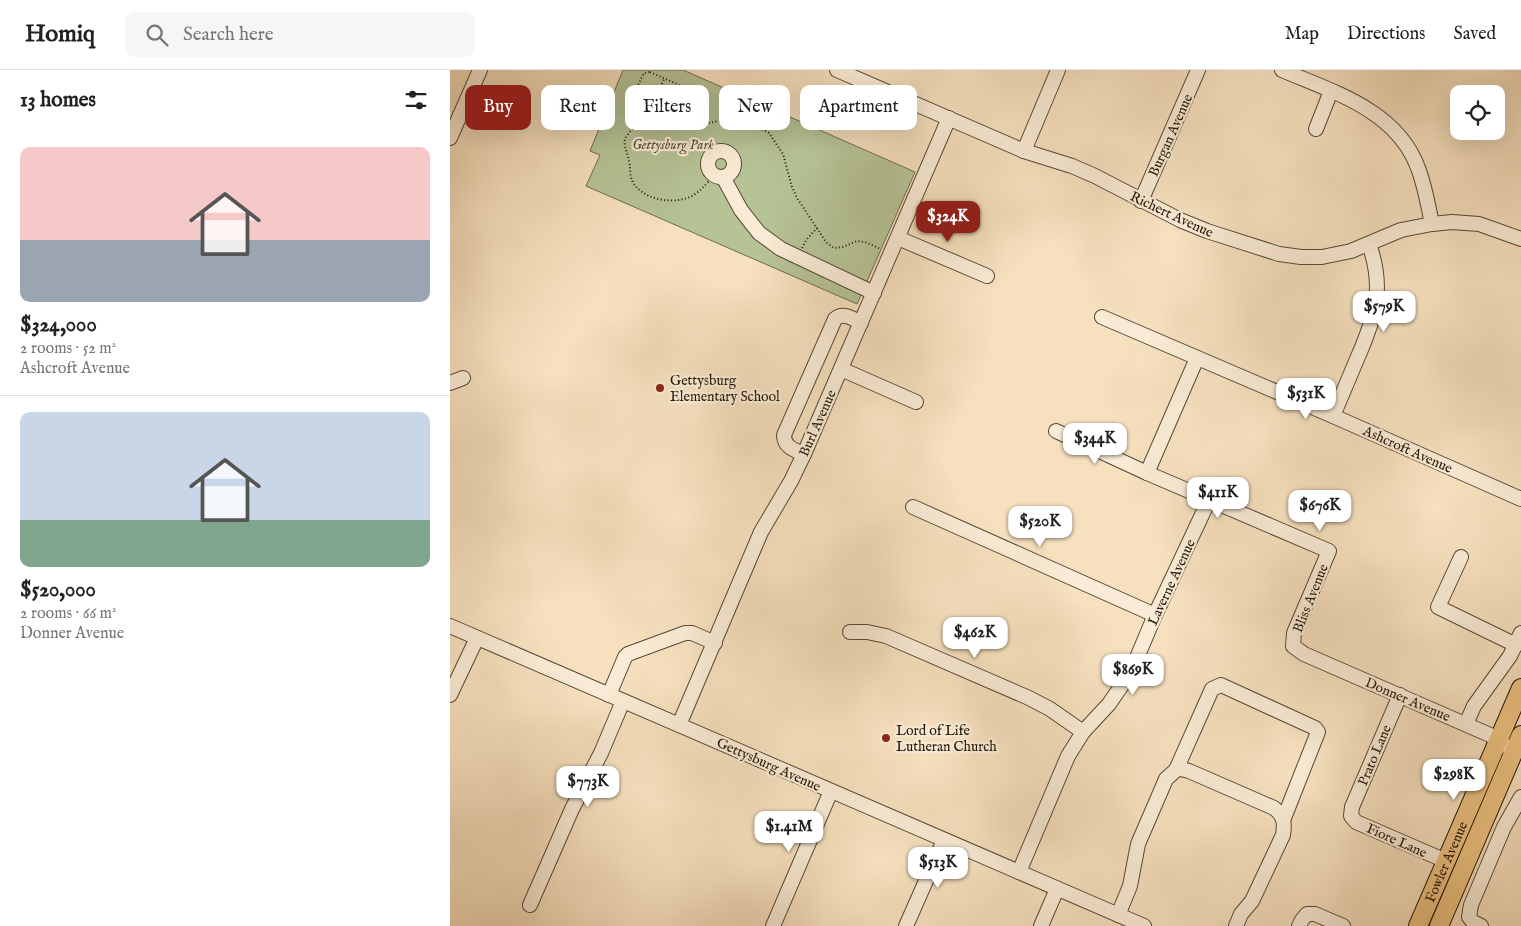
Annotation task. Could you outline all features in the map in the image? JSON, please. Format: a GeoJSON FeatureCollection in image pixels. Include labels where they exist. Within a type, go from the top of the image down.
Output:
{"type":"FeatureCollection","features":[{"type":"Feature","properties":{"kind":"main road","name":"Fowler Avenue"},"geometry":{"type":"LineString","coordinates":[[1418,926],[1521,688]]}},
{"type":"Feature","properties":{"kind":"main road","name":"Fowler Avenue"},"geometry":{"type":"LineString","coordinates":[[1439,926],[1518,754],[1521,735]]}},
{"type":"Feature","properties":{"kind":"street"},"geometry":{"type":"LineString","coordinates":[[450,138],[480,70]]}},
{"type":"Feature","properties":{"kind":"street","name":"Richert Avenue"},"geometry":{"type":"LineString","coordinates":[[837,70],[1024,151],[1072,166],[1095,176],[1141,201],[1207,232],[1279,254],[1301,258],[1322,257],[1351,251],[1402,230],[1452,222],[1479,224],[1521,239]]}},
{"type":"Feature","properties":{"kind":"street"},"geometry":{"type":"LineString","coordinates":[[1024,151],[1058,70]]}},
{"type":"Feature","properties":{"kind":"street","name":"Burgan Avenue"},"geometry":{"type":"LineString","coordinates":[[1141,201],[1198,70]]}},
{"type":"Feature","properties":{"kind":"street"},"geometry":{"type":"LineString","coordinates":[[1282,70],[1355,101],[1389,124],[1403,139],[1418,166],[1432,224]]}},
{"type":"Feature","properties":{"kind":"street"},"geometry":{"type":"LineString","coordinates":[[1316,129],[1332,91]]}},
{"type":"Feature","properties":{"kind":"street","name":"Burl Avenue"},"geometry":{"type":"LineString","coordinates":[[679,725],[761,532],[791,481],[804,454],[949,118]]}},
{"type":"Feature","properties":{"kind":"street"},"geometry":{"type":"LineString","coordinates":[[718,176],[759,233],[781,249],[874,293]]}},
{"type":"Feature","properties":{"kind":"street"},"geometry":{"type":"LineString","coordinates":[[898,238],[987,276]]}},
{"type":"Feature","properties":{"kind":"street"},"geometry":{"type":"LineString","coordinates":[[1333,416],[1371,326],[1376,305],[1376,270],[1369,244]]}},
{"type":"Feature","properties":{"kind":"street"},"geometry":{"type":"LineString","coordinates":[[804,454],[788,446],[784,441],[784,434],[835,319],[839,315],[845,315],[861,322]]}},
{"type":"Feature","properties":{"kind":"street","name":"Ashcroft Avenue"},"geometry":{"type":"LineString","coordinates":[[1102,317],[1521,499]]}},
{"type":"Feature","properties":{"kind":"street"},"geometry":{"type":"LineString","coordinates":[[1147,473],[1197,358]]}},
{"type":"Feature","properties":{"kind":"street"},"geometry":{"type":"LineString","coordinates":[[841,369],[916,402]]}},
{"type":"Feature","properties":{"kind":"street"},"geometry":{"type":"LineString","coordinates":[[1056,432],[1209,500]]}},
{"type":"Feature","properties":{"kind":"street","name":"Bliss Avenue"},"geometry":{"type":"LineString","coordinates":[[1209,500],[1329,551],[1294,633],[1293,646]]}},
{"type":"Feature","properties":{"kind":"street","name":"Laverne Avenue"},"geometry":{"type":"LineString","coordinates":[[1019,872],[1068,756],[1083,732],[1109,704],[1131,672],[1155,615],[1209,500]]}},
{"type":"Feature","properties":{"kind":"street"},"geometry":{"type":"LineString","coordinates":[[913,506],[1155,615]]}},
{"type":"Feature","properties":{"kind":"street"},"geometry":{"type":"LineString","coordinates":[[1461,556],[1438,607],[1518,639],[1510,656],[1474,706],[1466,724]]}},
{"type":"Feature","properties":{"kind":"street","name":"Gettysburg Avenue"},"geometry":{"type":"LineString","coordinates":[[450,626],[1144,926]]}},
{"type":"Feature","properties":{"kind":"street"},"geometry":{"type":"LineString","coordinates":[[609,695],[628,654],[692,632],[714,643]]}},
{"type":"Feature","properties":{"kind":"street"},"geometry":{"type":"LineString","coordinates":[[850,632],[867,632],[886,636],[1043,706],[1083,732]]}},
{"type":"Feature","properties":{"kind":"street"},"geometry":{"type":"LineString","coordinates":[[450,696],[477,638]]}},
{"type":"Feature","properties":{"kind":"street","name":"Donner Avenue"},"geometry":{"type":"LineString","coordinates":[[1293,646],[1304,654],[1490,734],[1518,754]]}},
{"type":"Feature","properties":{"kind":"street"},"geometry":{"type":"LineString","coordinates":[[1118,915],[1130,886],[1138,844],[1166,779],[1176,770],[1212,690],[1221,685],[1315,728],[1318,732],[1284,818],[1283,835],[1252,901],[1241,914],[1236,926]]}},
{"type":"Feature","properties":{"kind":"street","name":"Prato Lane"},"geometry":{"type":"LineString","coordinates":[[1351,816],[1352,808],[1400,695]]}},
{"type":"Feature","properties":{"kind":"street"},"geometry":{"type":"LineString","coordinates":[[530,905],[572,809],[601,753],[624,701]]}},
{"type":"Feature","properties":{"kind":"street"},"geometry":{"type":"LineString","coordinates":[[1176,770],[1189,771],[1274,808],[1284,818]]}},
{"type":"Feature","properties":{"kind":"street"},"geometry":{"type":"LineString","coordinates":[[773,926],[831,791]]}},
{"type":"Feature","properties":{"kind":"street"},"geometry":{"type":"LineString","coordinates":[[1475,922],[1471,905],[1504,827],[1521,798]]}},
{"type":"Feature","properties":{"kind":"street","name":"Fiore Lane"},"geometry":{"type":"LineString","coordinates":[[1351,816],[1356,822],[1446,861]]}},
{"type":"Feature","properties":{"kind":"street"},"geometry":{"type":"LineString","coordinates":[[906,926],[944,840]]}},
{"type":"Feature","properties":{"kind":"street"},"geometry":{"type":"LineString","coordinates":[[1041,926],[1057,889]]}},
{"type":"Feature","properties":{"kind":"street"},"geometry":{"type":"LineString","coordinates":[[1299,926],[1307,914],[1315,914],[1342,926]]}},
{"type":"Feature","properties":{"kind":"path"},"geometry":{"type":"LineString","coordinates":[[638,85],[644,73],[650,72],[678,85]]}},
{"type":"Feature","properties":{"kind":"path"},"geometry":{"type":"LineString","coordinates":[[662,85],[664,79]]}},
{"type":"Feature","properties":{"kind":"path"},"geometry":{"type":"LineString","coordinates":[[709,123],[733,118],[747,122],[769,133],[783,154],[797,198],[826,242],[834,248],[843,247],[856,241],[865,242],[891,253]]}},
{"type":"Feature","properties":{"kind":"path"},"geometry":{"type":"LineString","coordinates":[[632,130],[625,139],[624,147],[628,154],[633,183],[642,192],[670,201],[689,198],[718,176]]}},
{"type":"Feature","properties":{"kind":"path"},"geometry":{"type":"LineString","coordinates":[[797,256],[807,239],[817,228]]}},
{"type":"Feature","properties":{"kind":"green space","name":"Gettysburg Park"},"geometry":{"type":"Polygon","coordinates":[[[623,70],[683,70],[719,86],[719,130],[790,130],[790,117],[800,121],[800,130],[819,130],[915,172],[857,304],[586,186],[600,155],[590,151],[599,130],[615,130],[615,90],[623,70]]]}},
{"type":"Feature","properties":{"kind":"place","name":"Gettysburg Elementary School"},"geometry":{"type":"Point","coordinates":[660,388]}},
{"type":"Feature","properties":{"kind":"place","name":"Lord of Life Lutheran Church"},"geometry":{"type":"Point","coordinates":[886,738]}}]}
